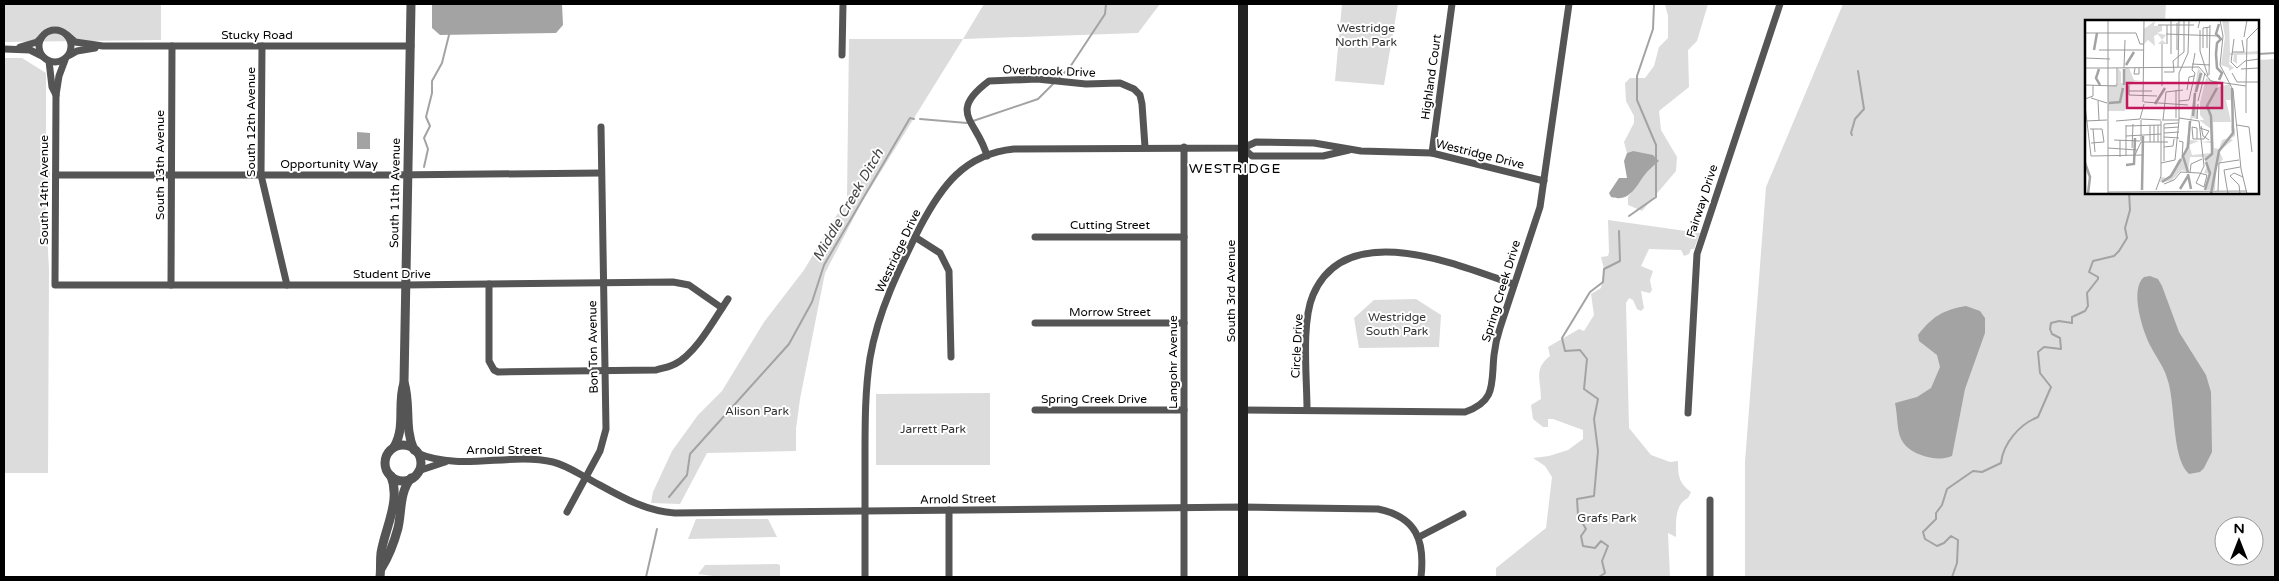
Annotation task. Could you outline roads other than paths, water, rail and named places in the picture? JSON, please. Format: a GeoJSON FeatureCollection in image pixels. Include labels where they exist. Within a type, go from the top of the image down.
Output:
{"type":"FeatureCollection","features":[{"type":"Feature","properties":{"kind":"main road","name":"South 3rd Avenue"},"geometry":{"type":"LineString","coordinates":[[1243,4],[1243,577]]}},
{"type":"Feature","properties":{"kind":"street","name":"South 11th Avenue"},"geometry":{"type":"LineString","coordinates":[[411,4],[404,382],[408,395],[409,436],[416,451]]}},
{"type":"Feature","properties":{"kind":"street"},"geometry":{"type":"LineString","coordinates":[[842,55],[843,4]]}},
{"type":"Feature","properties":{"kind":"street","name":"Highland Court"},"geometry":{"type":"LineString","coordinates":[[1432,153],[1452,4]]}},
{"type":"Feature","properties":{"kind":"street","name":"Spring Creek Drive"},"geometry":{"type":"LineString","coordinates":[[1243,410],[1465,412],[1482,404],[1489,396],[1492,387],[1495,348],[1513,284],[1540,207],[1569,4]]}},
{"type":"Feature","properties":{"kind":"street","name":"Fairway Drive"},"geometry":{"type":"LineString","coordinates":[[1688,413],[1697,254],[1780,4]]}},
{"type":"Feature","properties":{"kind":"street"},"geometry":{"type":"LineString","coordinates":[[51,30],[60,30],[67,35],[72,46],[66,58],[55,62],[30,50],[5,49],[26,46],[51,30]]}},
{"type":"Feature","properties":{"kind":"street","name":"Stucky Road"},"geometry":{"type":"LineString","coordinates":[[67,35],[75,42],[103,46],[411,46]]}},
{"type":"Feature","properties":{"kind":"street"},"geometry":{"type":"LineString","coordinates":[[41,38],[39,46],[46,59]]}},
{"type":"Feature","properties":{"kind":"street","name":"Stucky Road"},"geometry":{"type":"LineString","coordinates":[[66,58],[76,51],[103,46]]}},
{"type":"Feature","properties":{"kind":"street","name":"South 13th Avenue"},"geometry":{"type":"LineString","coordinates":[[171,285],[172,46]]}},
{"type":"Feature","properties":{"kind":"street","name":"South 12th Avenue"},"geometry":{"type":"LineString","coordinates":[[262,46],[261,175],[287,285]]}},
{"type":"Feature","properties":{"kind":"street","name":"South 14th Avenue"},"geometry":{"type":"LineString","coordinates":[[55,286],[56,95],[59,76],[66,58]]}},
{"type":"Feature","properties":{"kind":"street","name":"South 14th Avenue"},"geometry":{"type":"LineString","coordinates":[[46,59],[56,95]]}},
{"type":"Feature","properties":{"kind":"street","name":"Overbrook Drive"},"geometry":{"type":"LineString","coordinates":[[987,156],[984,145],[966,116],[968,106],[989,81],[1022,78],[1086,84],[1120,84],[1134,89],[1140,95],[1142,104],[1145,147]]}},
{"type":"Feature","properties":{"kind":"street","name":"Bon Ton Avenue"},"geometry":{"type":"LineString","coordinates":[[567,512],[605,440],[601,127]]}},
{"type":"Feature","properties":{"kind":"street","name":"Westridge Drive"},"geometry":{"type":"LineString","coordinates":[[865,577],[866,397],[870,358],[894,279],[915,237],[932,205],[951,178],[972,162],[998,150],[1014,149],[1243,148],[1256,142],[1314,143],[1350,149],[1432,153],[1544,181]]}},
{"type":"Feature","properties":{"kind":"street","name":"Langohr Avenue"},"geometry":{"type":"LineString","coordinates":[[1184,147],[1184,577]]}},
{"type":"Feature","properties":{"kind":"street","name":"Westridge Drive"},"geometry":{"type":"LineString","coordinates":[[1243,148],[1252,156],[1322,156],[1350,149]]}},
{"type":"Feature","properties":{"kind":"street","name":"Opportunity Way"},"geometry":{"type":"LineString","coordinates":[[56,175],[601,173]]}},
{"type":"Feature","properties":{"kind":"street"},"geometry":{"type":"LineString","coordinates":[[915,237],[940,254],[948,271],[951,357]]}},
{"type":"Feature","properties":{"kind":"street","name":"Cutting Street"},"geometry":{"type":"LineString","coordinates":[[1035,237],[1184,237]]}},
{"type":"Feature","properties":{"kind":"street","name":"Circle Drive"},"geometry":{"type":"LineString","coordinates":[[1307,410],[1306,341],[1310,310],[1313,295],[1335,267],[1349,259],[1364,254],[1413,253],[1453,263],[1513,284]]}},
{"type":"Feature","properties":{"kind":"street","name":"Student Drive"},"geometry":{"type":"LineString","coordinates":[[55,286],[682,283],[696,289],[722,308]]}},
{"type":"Feature","properties":{"kind":"street"},"geometry":{"type":"LineString","coordinates":[[489,284],[489,361],[494,370],[498,372],[656,370],[676,364],[691,352],[728,299]]}},
{"type":"Feature","properties":{"kind":"street","name":"Morrow Street"},"geometry":{"type":"LineString","coordinates":[[1035,323],[1184,323]]}},
{"type":"Feature","properties":{"kind":"street","name":"South 11th Avenue"},"geometry":{"type":"LineString","coordinates":[[394,447],[400,435],[400,394],[404,382]]}},
{"type":"Feature","properties":{"kind":"street","name":"Spring Creek Drive"},"geometry":{"type":"LineString","coordinates":[[1035,410],[1184,410]]}},
{"type":"Feature","properties":{"kind":"street"},"geometry":{"type":"LineString","coordinates":[[402,445],[416,451],[420,462],[404,490],[398,526],[390,554],[380,573],[381,555],[395,498],[394,484],[386,469],[385,459],[394,447],[402,445]]}},
{"type":"Feature","properties":{"kind":"street","name":"Arnold Street"},"geometry":{"type":"LineString","coordinates":[[416,451],[448,462],[549,462],[559,464],[642,507],[665,512],[1184,507],[1378,509],[1393,512],[1405,519],[1419,537]]}},
{"type":"Feature","properties":{"kind":"street","name":"Arnold Street"},"geometry":{"type":"LineString","coordinates":[[414,475],[448,462]]}},
{"type":"Feature","properties":{"kind":"street"},"geometry":{"type":"LineString","coordinates":[[391,476],[403,480],[414,475]]}},
{"type":"Feature","properties":{"kind":"street"},"geometry":{"type":"LineString","coordinates":[[1710,500],[1710,577]]}},
{"type":"Feature","properties":{"kind":"street"},"geometry":{"type":"LineString","coordinates":[[949,510],[949,577]]}},
{"type":"Feature","properties":{"kind":"street"},"geometry":{"type":"LineString","coordinates":[[1421,577],[1423,560],[1419,537],[1463,514]]}},
{"type":"Feature","properties":{"kind":"waterway","name":"Middle Creek Ditch"},"geometry":{"type":"LineString","coordinates":[[1058,79],[1070,67],[1105,14],[1106,4]]}},
{"type":"Feature","properties":{"kind":"waterway"},"geometry":{"type":"LineString","coordinates":[[1629,216],[1656,197],[1656,145],[1637,100],[1637,76],[1653,29],[1654,4]]}},
{"type":"Feature","properties":{"kind":"waterway"},"geometry":{"type":"LineString","coordinates":[[424,167],[428,149],[424,138],[430,126],[426,117],[432,93],[432,81],[442,63],[449,35]]}},
{"type":"Feature","properties":{"kind":"waterway"},"geometry":{"type":"LineString","coordinates":[[2259,54],[2275,53]]}},
{"type":"Feature","properties":{"kind":"waterway"},"geometry":{"type":"LineString","coordinates":[[1852,135],[1855,119],[1864,109],[1858,71]]}},
{"type":"Feature","properties":{"kind":"waterway","name":"Middle Creek Ditch"},"geometry":{"type":"LineString","coordinates":[[973,121],[1038,99],[1053,84]]}},
{"type":"Feature","properties":{"kind":"waterway","name":"Middle Creek Ditch"},"geometry":{"type":"LineString","coordinates":[[669,497],[687,475],[690,454],[789,344],[812,302],[824,265],[910,118],[914,119]]}},
{"type":"Feature","properties":{"kind":"waterway","name":"Middle Creek Ditch"},"geometry":{"type":"LineString","coordinates":[[920,119],[967,123]]}},
{"type":"Feature","properties":{"kind":"waterway"},"geometry":{"type":"LineString","coordinates":[[1952,577],[1957,563],[1958,540],[1951,536],[1944,543],[1937,546],[1925,539],[1923,532],[1936,519],[1936,513],[1942,505],[1947,489],[1973,471],[1982,472],[2001,463],[2005,448],[2014,435],[2025,424],[2038,417],[2051,387],[2040,373],[2038,352],[2044,347],[2061,349],[2060,338],[2052,334],[2050,329],[2051,323],[2059,321],[2072,323],[2072,317],[2085,311],[2088,306],[2087,293],[2098,279],[2098,277],[2089,272],[2093,261],[2114,256],[2127,238],[2125,228],[2130,210],[2129,194]]}},
{"type":"Feature","properties":{"kind":"waterway"},"geometry":{"type":"LineString","coordinates":[[1599,577],[1605,573],[1602,561],[1608,546],[1601,541],[1595,548],[1583,546],[1581,536],[1586,529],[1578,515],[1577,499],[1594,496],[1598,451],[1594,419],[1598,399],[1584,389],[1587,359],[1580,350],[1565,351],[1562,338],[1590,292],[1603,282],[1604,269],[1620,261],[1619,231]]}},
{"type":"Feature","properties":{"kind":"waterway","name":"Middle Creek Ditch"},"geometry":{"type":"LineString","coordinates":[[646,577],[657,529]]}},
{"type":"Feature","properties":{"kind":"district","name":"WESTRIDGE"},"geometry":{"type":"Point","coordinates":[1235,168]}},
{"type":"Feature","properties":{"kind":"park label","name":"Westridge North Park"},"geometry":{"type":"Point","coordinates":[1366,35]}},
{"type":"Feature","properties":{"kind":"park label","name":"Westridge South Park"},"geometry":{"type":"Point","coordinates":[1397,324]}},
{"type":"Feature","properties":{"kind":"park label","name":"Alison Park"},"geometry":{"type":"Point","coordinates":[757,411]}},
{"type":"Feature","properties":{"kind":"park label","name":"Jarrett Park"},"geometry":{"type":"Point","coordinates":[933,429]}},
{"type":"Feature","properties":{"kind":"park label","name":"Grafs Park"},"geometry":{"type":"Point","coordinates":[1607,518]}}]}
